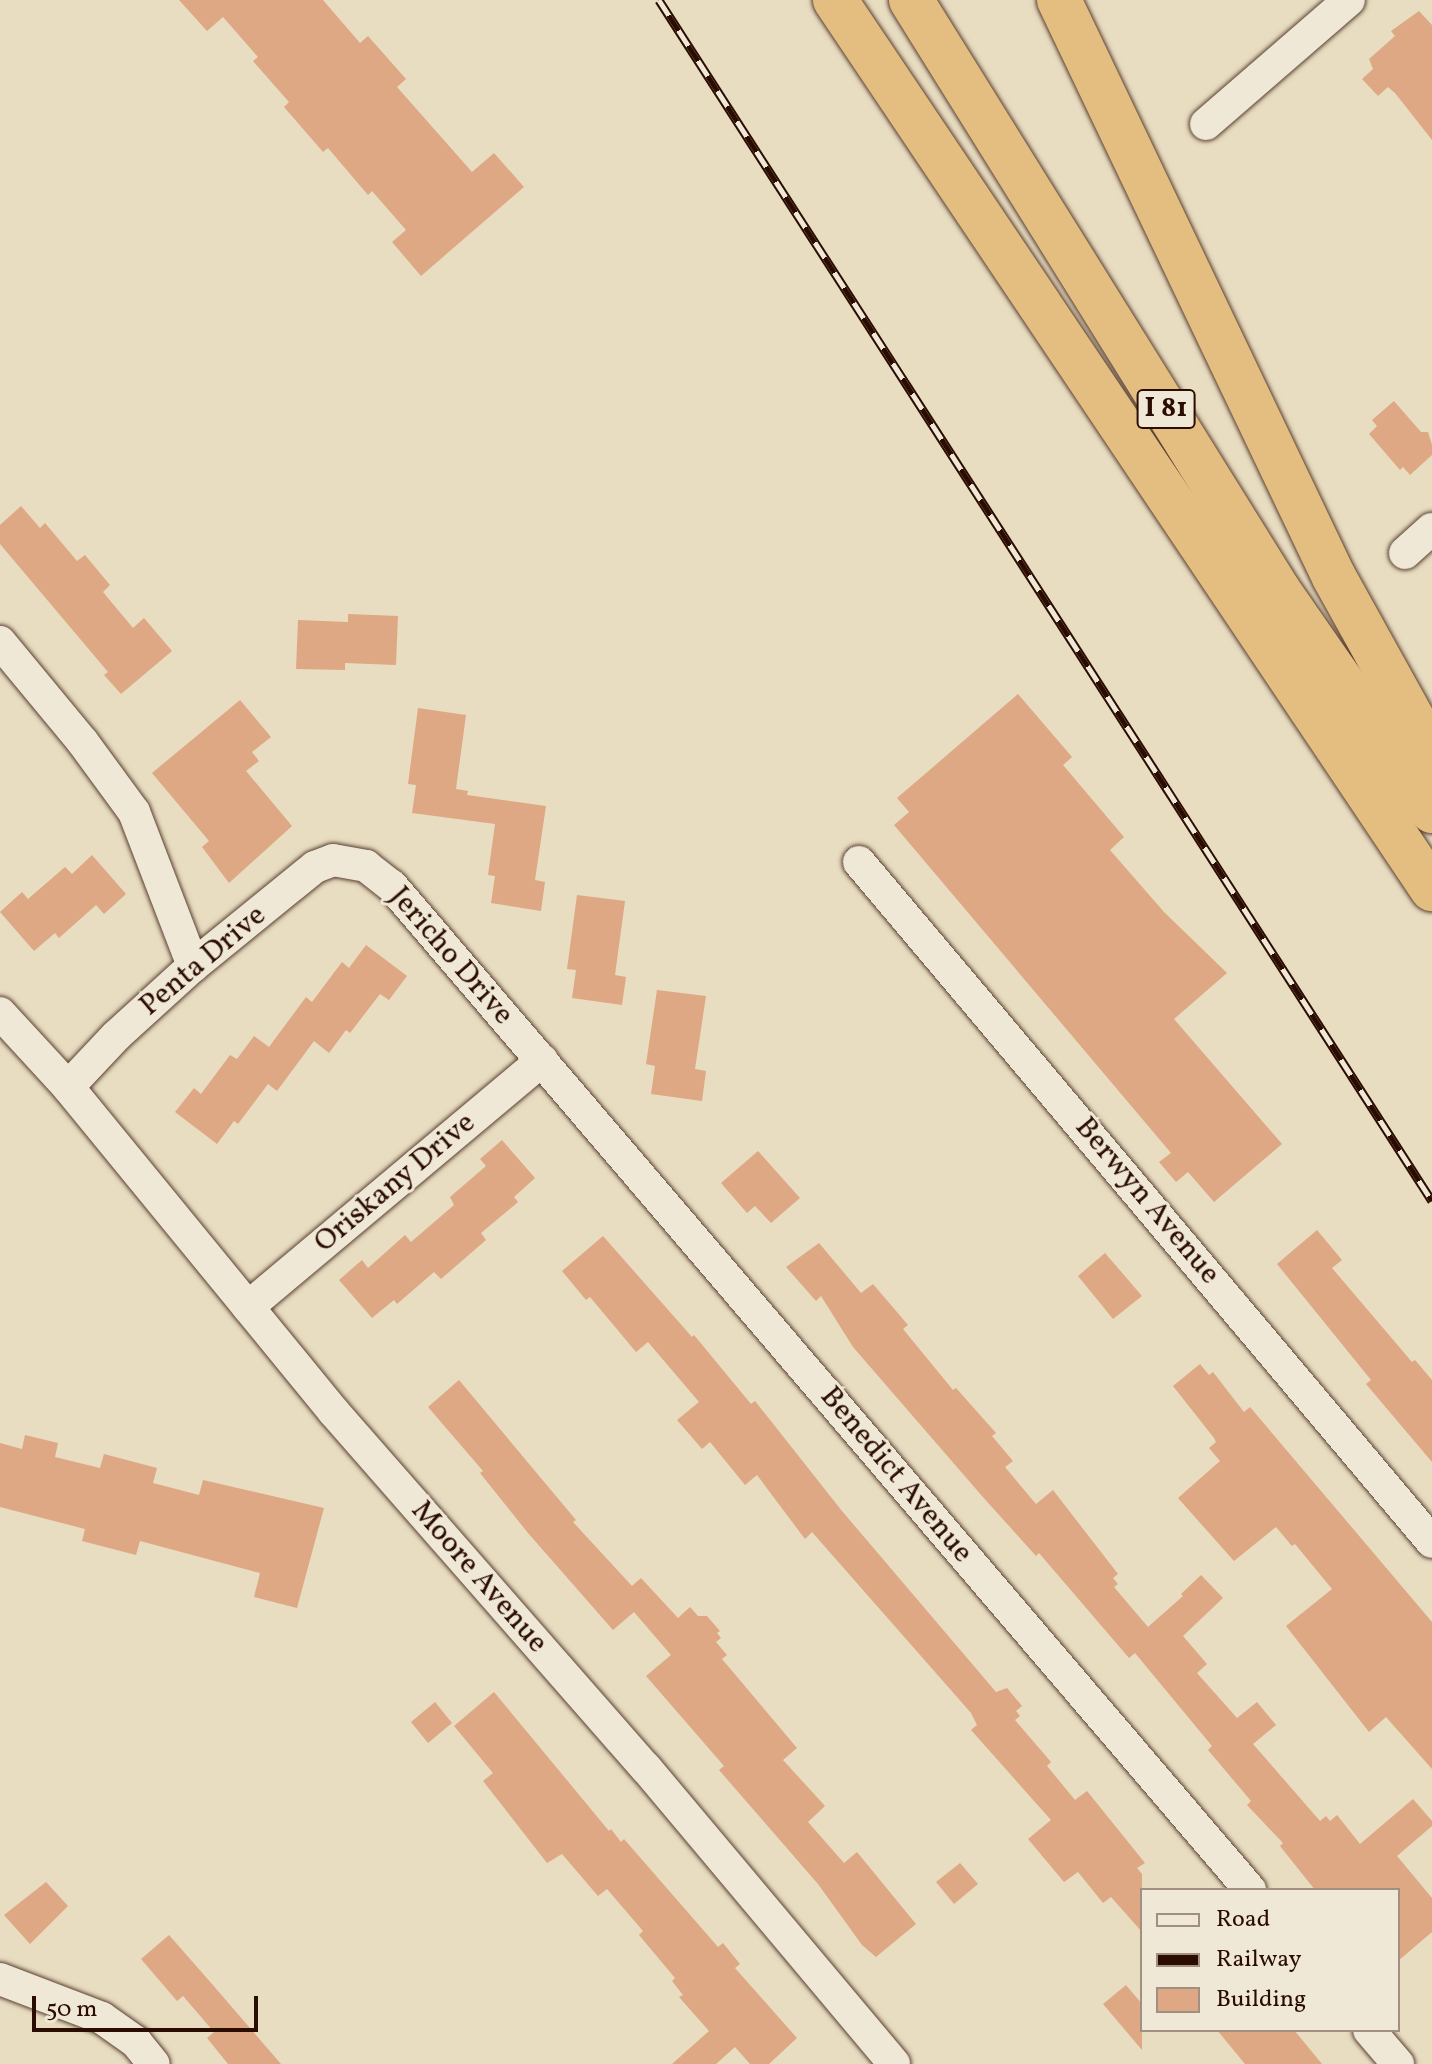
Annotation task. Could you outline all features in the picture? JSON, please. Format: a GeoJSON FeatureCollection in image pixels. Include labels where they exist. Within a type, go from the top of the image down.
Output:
{"type":"FeatureCollection","features":[{"type":"Feature","properties":{"kind":"highway","name":"I 81"},"geometry":{"type":"LineString","coordinates":[[835,0],[1432,889]]}},
{"type":"Feature","properties":{"kind":"highway","name":"I 81"},"geometry":{"type":"LineString","coordinates":[[911,0],[1279,591],[1432,811]]}},
{"type":"Feature","properties":{"kind":"highway"},"geometry":{"type":"LineString","coordinates":[[1059,0],[1334,577],[1432,754]]}},
{"type":"Feature","properties":{"kind":"street"},"geometry":{"type":"LineString","coordinates":[[1206,124],[1349,0]]}},
{"type":"Feature","properties":{"kind":"street"},"geometry":{"type":"LineString","coordinates":[[1405,553],[1432,529]]}},
{"type":"Feature","properties":{"kind":"street"},"geometry":{"type":"LineString","coordinates":[[0,642],[82,741],[134,812],[193,966]]}},
{"type":"Feature","properties":{"kind":"street","name":"Penta Drive"},"geometry":{"type":"LineString","coordinates":[[68,1087],[116,1036],[193,966],[315,867],[333,860],[352,862]]}},
{"type":"Feature","properties":{"kind":"street","name":"Jericho Drive"},"geometry":{"type":"LineString","coordinates":[[352,862],[366,866],[392,886],[542,1060]]}},
{"type":"Feature","properties":{"kind":"street","name":"Berwyn Avenue"},"geometry":{"type":"LineString","coordinates":[[859,862],[1432,1542]]}},
{"type":"Feature","properties":{"kind":"street","name":"Moore Avenue"},"geometry":{"type":"LineString","coordinates":[[0,1013],[68,1087],[334,1412],[646,1768],[894,2064]]}},
{"type":"Feature","properties":{"kind":"street","name":"Oriskany Drive"},"geometry":{"type":"LineString","coordinates":[[248,1307],[542,1060]]}},
{"type":"Feature","properties":{"kind":"street","name":"Benedict Avenue"},"geometry":{"type":"LineString","coordinates":[[542,1060],[1248,1888]]}},
{"type":"Feature","properties":{"kind":"street"},"geometry":{"type":"LineString","coordinates":[[0,1979],[102,2018],[136,2042],[154,2064]]}},
{"type":"Feature","properties":{"kind":"street"},"geometry":{"type":"LineString","coordinates":[[1371,2032],[1398,2064]]}},
{"type":"Feature","properties":{"kind":"building"},"geometry":{"type":"Polygon","coordinates":[[[179,0],[323,0],[360,43],[368,36],[406,79],[397,87],[472,172],[494,153],[524,187],[421,276],[392,242],[406,230],[372,191],[368,195],[328,148],[323,152],[284,107],[289,102],[253,61],[258,57],[223,17],[207,31],[179,0]]]}},
{"type":"Feature","properties":{"kind":"building"},"geometry":{"type":"Polygon","coordinates":[[[1419,11],[1432,25],[1432,140],[1395,93],[1388,87],[1378,96],[1362,79],[1373,69],[1369,59],[1395,36],[1391,31],[1419,11]]]}},
{"type":"Feature","properties":{"kind":"building"},"geometry":{"type":"Polygon","coordinates":[[[1394,401],[1421,432],[1428,432],[1432,445],[1432,455],[1410,475],[1403,467],[1400,470],[1369,434],[1377,426],[1372,420],[1394,401]]]}},
{"type":"Feature","properties":{"kind":"building"},"geometry":{"type":"Polygon","coordinates":[[[21,506],[40,528],[45,523],[77,561],[85,555],[110,585],[103,592],[133,628],[144,618],[172,651],[121,694],[104,675],[108,672],[0,544],[0,525],[21,506]]]}},
{"type":"Feature","properties":{"kind":"building"},"geometry":{"type":"Polygon","coordinates":[[[348,614],[398,616],[396,665],[345,663],[345,670],[296,669],[298,620],[348,622],[348,614]]]}},
{"type":"Feature","properties":{"kind":"building"},"geometry":{"type":"Polygon","coordinates":[[[1018,694],[1072,757],[1063,765],[1124,837],[1110,850],[1164,912],[1227,973],[1174,1019],[1282,1144],[1214,1202],[1188,1172],[1176,1182],[1159,1162],[1171,1153],[894,825],[909,812],[897,798],[1018,694]]]}},
{"type":"Feature","properties":{"kind":"building"},"geometry":{"type":"Polygon","coordinates":[[[240,700],[271,737],[252,752],[259,761],[246,771],[292,826],[229,883],[202,847],[209,841],[152,773],[240,700]]]}},
{"type":"Feature","properties":{"kind":"building"},"geometry":{"type":"Polygon","coordinates":[[[418,708],[466,715],[456,789],[468,791],[467,795],[546,806],[535,880],[545,882],[541,911],[491,903],[495,876],[488,875],[495,824],[412,813],[416,785],[408,784],[418,708]]]}},
{"type":"Feature","properties":{"kind":"building"},"geometry":{"type":"Polygon","coordinates":[[[92,855],[126,894],[104,914],[96,905],[59,938],[55,933],[34,951],[0,912],[22,892],[28,899],[65,867],[72,874],[92,855]]]}},
{"type":"Feature","properties":{"kind":"building"},"geometry":{"type":"Polygon","coordinates":[[[577,895],[625,901],[615,975],[626,977],[622,1005],[572,998],[576,970],[567,969],[577,895]]]}},
{"type":"Feature","properties":{"kind":"building"},"geometry":{"type":"Polygon","coordinates":[[[366,945],[407,976],[389,1000],[380,994],[350,1033],[346,1030],[329,1053],[314,1041],[277,1091],[268,1084],[238,1124],[234,1121],[217,1144],[175,1112],[194,1088],[201,1094],[230,1055],[237,1059],[254,1036],[269,1047],[306,997],[312,1002],[342,962],[349,968],[366,945]]]}},
{"type":"Feature","properties":{"kind":"building"},"geometry":{"type":"Polygon","coordinates":[[[657,990],[706,996],[695,1069],[706,1071],[702,1101],[651,1094],[655,1066],[646,1064],[657,990]]]}},
{"type":"Feature","properties":{"kind":"building"},"geometry":{"type":"Polygon","coordinates":[[[502,1140],[535,1178],[514,1197],[518,1202],[481,1233],[486,1240],[441,1279],[434,1272],[397,1304],[394,1300],[372,1318],[339,1280],[362,1260],[368,1268],[405,1235],[411,1242],[454,1205],[450,1197],[486,1166],[480,1159],[502,1140]]]}},
{"type":"Feature","properties":{"kind":"building"},"geometry":{"type":"Polygon","coordinates":[[[758,1151],[800,1198],[771,1223],[755,1206],[747,1213],[721,1183],[758,1151]]]}},
{"type":"Feature","properties":{"kind":"building"},"geometry":{"type":"Polygon","coordinates":[[[1317,1230],[1342,1260],[1332,1268],[1412,1362],[1415,1360],[1432,1380],[1432,1462],[1366,1384],[1371,1380],[1277,1264],[1317,1230]]]}},
{"type":"Feature","properties":{"kind":"building"},"geometry":{"type":"Polygon","coordinates":[[[603,1236],[692,1337],[694,1335],[751,1404],[755,1401],[842,1511],[996,1692],[1007,1688],[1022,1706],[1016,1711],[1020,1716],[1015,1720],[1051,1762],[1047,1766],[1075,1800],[1087,1791],[1145,1863],[1137,1868],[1142,1874],[1140,1930],[1111,1897],[1103,1903],[1078,1872],[1064,1882],[1028,1839],[1051,1820],[971,1730],[977,1725],[971,1713],[812,1532],[805,1539],[757,1475],[745,1485],[710,1442],[702,1449],[677,1420],[699,1402],[648,1342],[636,1352],[590,1297],[586,1300],[562,1271],[603,1236]]]}},
{"type":"Feature","properties":{"kind":"building"},"geometry":{"type":"Polygon","coordinates":[[[819,1243],[861,1293],[873,1284],[908,1325],[903,1329],[953,1390],[956,1388],[996,1433],[992,1436],[1013,1461],[1005,1467],[1036,1504],[1053,1490],[1118,1574],[1113,1578],[1118,1584],[1114,1587],[1148,1627],[1201,1575],[1223,1598],[1183,1636],[1207,1664],[1197,1673],[1237,1718],[1257,1702],[1276,1725],[1253,1744],[1320,1821],[1326,1816],[1330,1821],[1337,1815],[1360,1844],[1413,1799],[1432,1821],[1432,1826],[1397,1856],[1432,1898],[1432,1932],[1400,1959],[1400,1888],[1313,1888],[1280,1846],[1283,1843],[1247,1805],[1251,1801],[1208,1750],[1212,1746],[1135,1653],[1129,1658],[1039,1553],[1036,1556],[853,1347],[821,1296],[816,1301],[786,1267],[819,1243]]]}},
{"type":"Feature","properties":{"kind":"building"},"geometry":{"type":"Polygon","coordinates":[[[1105,1253],[1142,1296],[1113,1319],[1078,1276],[1105,1253]]]}},
{"type":"Feature","properties":{"kind":"building"},"geometry":{"type":"Polygon","coordinates":[[[1200,1364],[1209,1375],[1213,1372],[1244,1412],[1250,1407],[1432,1622],[1432,1769],[1386,1717],[1369,1732],[1286,1626],[1332,1589],[1295,1544],[1292,1546],[1276,1527],[1234,1561],[1178,1498],[1220,1461],[1209,1448],[1216,1442],[1214,1438],[1173,1386],[1200,1364]]]}},
{"type":"Feature","properties":{"kind":"building"},"geometry":{"type":"Polygon","coordinates":[[[459,1380],[576,1520],[573,1522],[632,1586],[641,1578],[678,1618],[690,1607],[698,1616],[707,1616],[720,1631],[717,1633],[721,1638],[716,1642],[727,1655],[722,1659],[797,1748],[783,1760],[825,1806],[808,1822],[844,1863],[857,1852],[916,1924],[876,1957],[862,1945],[818,1884],[719,1770],[724,1766],[646,1676],[671,1655],[634,1612],[613,1630],[528,1533],[480,1473],[483,1471],[428,1407],[459,1380]]]}},
{"type":"Feature","properties":{"kind":"building"},"geometry":{"type":"Polygon","coordinates":[[[25,1435],[58,1443],[55,1457],[100,1468],[104,1454],[157,1468],[153,1483],[199,1495],[203,1480],[324,1508],[297,1608],[254,1597],[260,1573],[140,1541],[136,1555],[82,1541],[85,1529],[0,1507],[0,1443],[22,1449],[25,1435]]]}},
{"type":"Feature","properties":{"kind":"building"},"geometry":{"type":"Polygon","coordinates":[[[494,1692],[609,1831],[611,1829],[621,1842],[624,1839],[718,1947],[723,1943],[740,1964],[735,1968],[797,2038],[769,2064],[750,2064],[735,2047],[716,2064],[672,2064],[709,2031],[679,1997],[683,1995],[672,1981],[675,1978],[639,1935],[643,1931],[607,1889],[598,1896],[562,1854],[547,1863],[483,1781],[493,1773],[454,1726],[494,1692]]]}},
{"type":"Feature","properties":{"kind":"building"},"geometry":{"type":"Polygon","coordinates":[[[435,1702],[452,1723],[428,1743],[411,1722],[435,1702]]]}},
{"type":"Feature","properties":{"kind":"building"},"geometry":{"type":"Polygon","coordinates":[[[960,1863],[978,1884],[954,1904],[936,1882],[960,1863]]]}},
{"type":"Feature","properties":{"kind":"building"},"geometry":{"type":"Polygon","coordinates":[[[46,1882],[68,1906],[30,1944],[4,1915],[46,1882]]]}},
{"type":"Feature","properties":{"kind":"building"},"geometry":{"type":"Polygon","coordinates":[[[169,1935],[281,2064],[228,2064],[207,2038],[214,2032],[183,1996],[177,2001],[141,1959],[169,1935]]]}},
{"type":"Feature","properties":{"kind":"building"},"geometry":{"type":"Polygon","coordinates":[[[1126,1985],[1140,2002],[1142,2050],[1103,2004],[1126,1985]]]}},
{"type":"Feature","properties":{"kind":"building"},"geometry":{"type":"Polygon","coordinates":[[[1219,2032],[1296,2032],[1322,2064],[1245,2064],[1219,2032]]]}},
{"type":"Feature","properties":{"kind":"railway"},"geometry":{"type":"LineString","coordinates":[[659,0],[1432,1201]]}}]}
